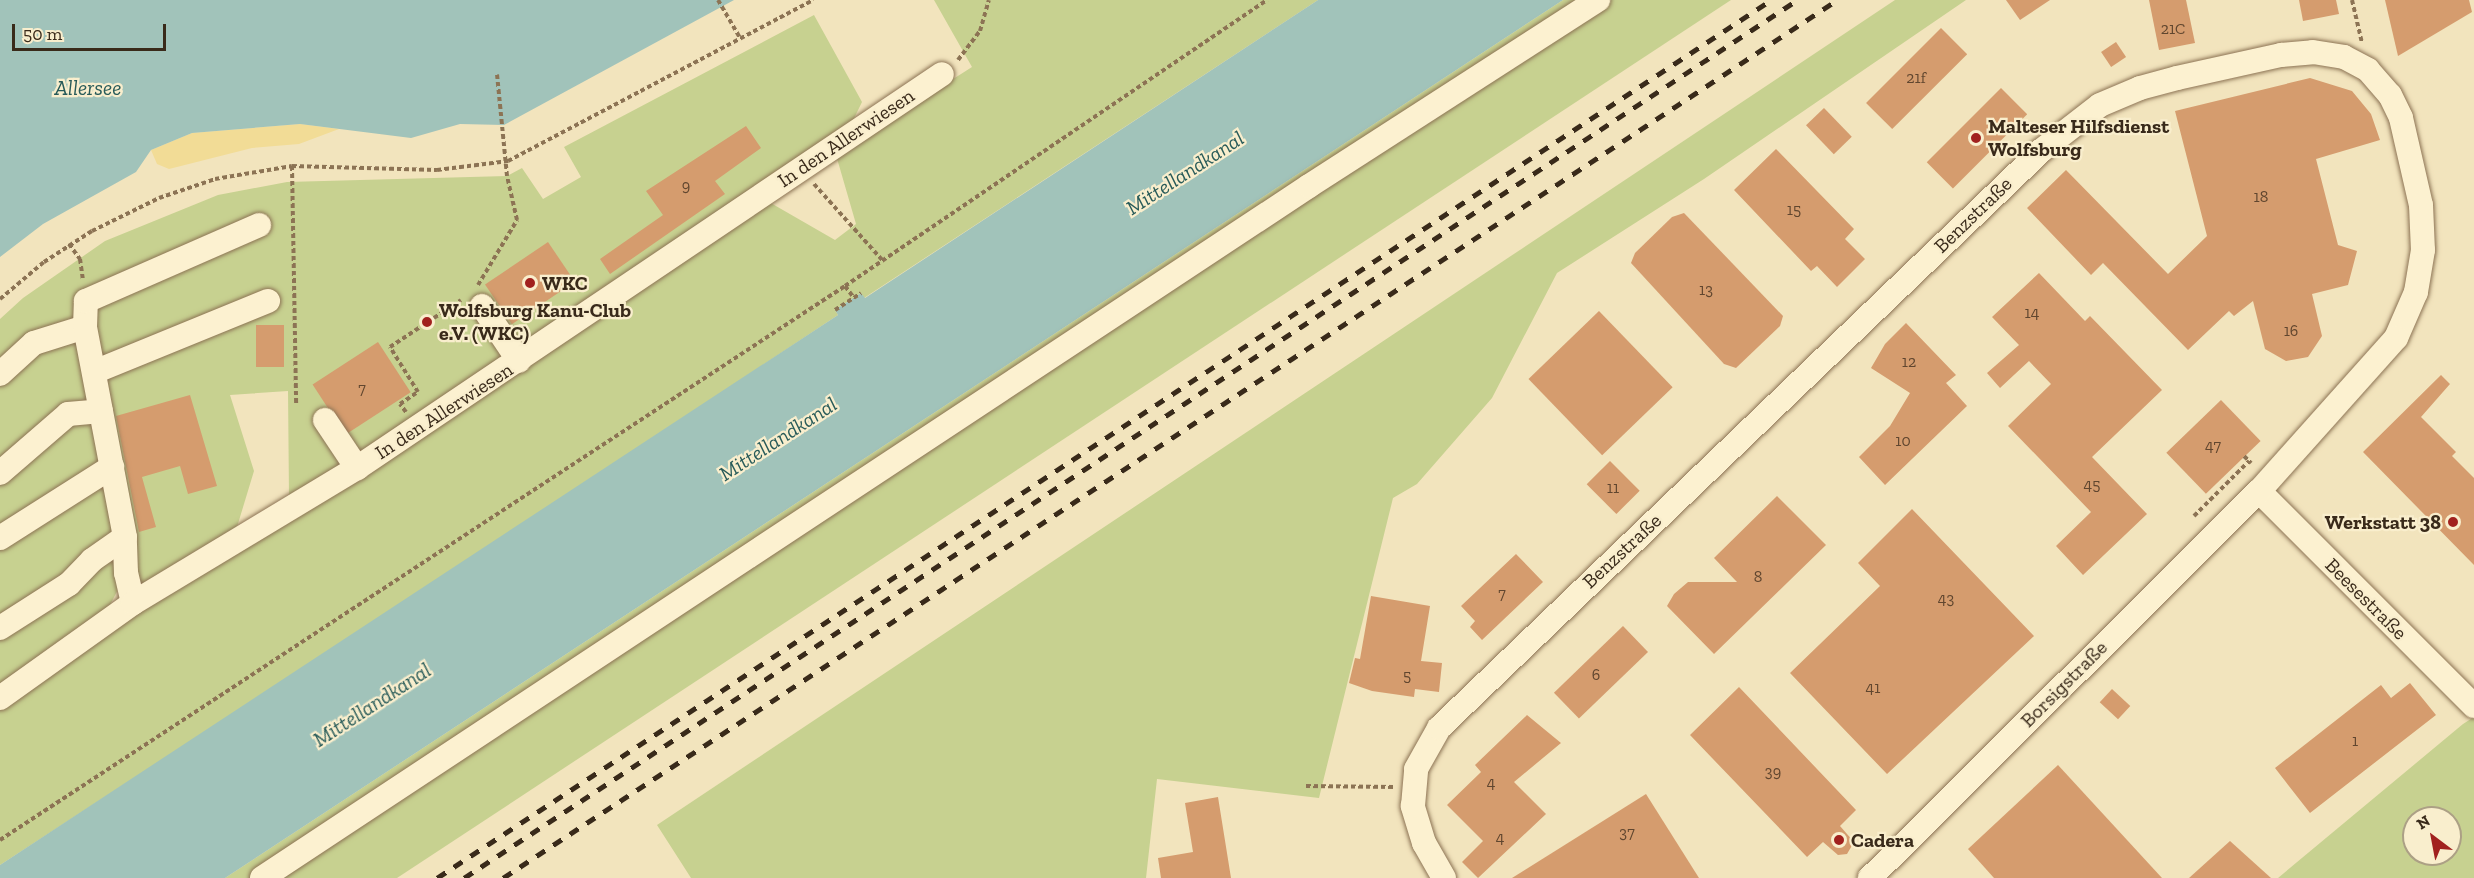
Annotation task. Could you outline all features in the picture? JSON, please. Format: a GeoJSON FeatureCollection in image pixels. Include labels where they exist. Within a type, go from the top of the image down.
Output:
{"type":"FeatureCollection","features":[{"type":"Feature","properties":{"kind":"street"},"geometry":{"type":"LineString","coordinates":[[262,878],[1299,193],[1598,0]]}},
{"type":"Feature","properties":{"kind":"street","name":"Benzstraße"},"geometry":{"type":"LineString","coordinates":[[1444,878],[1417,826],[1413,789],[1423,752],[1474,692],[2074,122],[2100,105],[2140,88],[2281,55],[2313,52],[2334,56],[2368,70],[2390,95],[2407,133],[2421,205],[2423,250],[2416,291],[2396,339],[2259,491]]}},
{"type":"Feature","properties":{"kind":"street","name":"In den Allerwiesen"},"geometry":{"type":"LineString","coordinates":[[0,698],[133,603],[357,468],[942,74]]}},
{"type":"Feature","properties":{"kind":"street"},"geometry":{"type":"LineString","coordinates":[[133,603],[126,573],[125,537],[85,327],[86,301],[259,225]]}},
{"type":"Feature","properties":{"kind":"street"},"geometry":{"type":"LineString","coordinates":[[473,299],[519,361]]}},
{"type":"Feature","properties":{"kind":"street"},"geometry":{"type":"LineString","coordinates":[[94,372],[268,301]]}},
{"type":"Feature","properties":{"kind":"street"},"geometry":{"type":"LineString","coordinates":[[0,374],[34,343],[85,327]]}},
{"type":"Feature","properties":{"kind":"street"},"geometry":{"type":"LineString","coordinates":[[0,473],[68,414],[101,411]]}},
{"type":"Feature","properties":{"kind":"street"},"geometry":{"type":"LineString","coordinates":[[325,420],[357,468]]}},
{"type":"Feature","properties":{"kind":"street"},"geometry":{"type":"LineString","coordinates":[[0,538],[112,467]]}},
{"type":"Feature","properties":{"kind":"street","name":"Beesestraße"},"geometry":{"type":"LineString","coordinates":[[2259,491],[2474,706]]}},
{"type":"Feature","properties":{"kind":"street","name":"Borsigstraße"},"geometry":{"type":"LineString","coordinates":[[1870,878],[2259,491]]}},
{"type":"Feature","properties":{"kind":"street"},"geometry":{"type":"LineString","coordinates":[[0,628],[69,584],[92,560],[125,537]]}},
{"type":"Feature","properties":{"kind":"path"},"geometry":{"type":"LineString","coordinates":[[718,0],[740,38]]}},
{"type":"Feature","properties":{"kind":"path"},"geometry":{"type":"LineString","coordinates":[[0,299],[69,244],[122,214],[187,188],[247,172],[292,166],[437,170],[508,161],[813,0]]}},
{"type":"Feature","properties":{"kind":"path"},"geometry":{"type":"LineString","coordinates":[[942,74],[963,57],[980,32],[989,0]]}},
{"type":"Feature","properties":{"kind":"path"},"geometry":{"type":"LineString","coordinates":[[0,840],[883,261],[1267,0]]}},
{"type":"Feature","properties":{"kind":"path"},"geometry":{"type":"LineString","coordinates":[[2352,0],[2368,70]]}},
{"type":"Feature","properties":{"kind":"path"},"geometry":{"type":"LineString","coordinates":[[416,428],[400,404],[418,392],[390,347],[473,299],[517,220],[497,74]]}},
{"type":"Feature","properties":{"kind":"path"},"geometry":{"type":"LineString","coordinates":[[292,166],[296,403]]}},
{"type":"Feature","properties":{"kind":"path"},"geometry":{"type":"LineString","coordinates":[[800,168],[883,261]]}},
{"type":"Feature","properties":{"kind":"path"},"geometry":{"type":"LineString","coordinates":[[69,244],[80,259],[86,301]]}},
{"type":"Feature","properties":{"kind":"path"},"geometry":{"type":"LineString","coordinates":[[845,286],[854,298]]}},
{"type":"Feature","properties":{"kind":"path"},"geometry":{"type":"LineString","coordinates":[[835,310],[861,293]]}},
{"type":"Feature","properties":{"kind":"path"},"geometry":{"type":"LineString","coordinates":[[2194,516],[2250,461]]}},
{"type":"Feature","properties":{"kind":"path"},"geometry":{"type":"LineString","coordinates":[[1306,786],[1371,785],[1413,789]]}},
{"type":"Feature","properties":{"kind":"green space"},"geometry":{"type":"Polygon","coordinates":[[[934,0],[1318,0],[864,298],[861,293],[835,310],[838,315],[451,572],[0,865],[0,319],[23,298],[105,241],[218,195],[287,182],[507,176],[522,168],[543,199],[581,177],[564,147],[814,15],[862,102],[837,153],[972,67],[934,0]],[[836,155],[769,202],[835,240],[856,224],[836,155]],[[288,391],[230,395],[254,471],[237,527],[289,497],[288,391]],[[126,574],[111,604],[140,587],[126,574]]]}},
{"type":"Feature","properties":{"kind":"green space"},"geometry":{"type":"Polygon","coordinates":[[[1563,0],[1731,0],[397,878],[225,878],[1563,0]]]}},
{"type":"Feature","properties":{"kind":"green space"},"geometry":{"type":"Polygon","coordinates":[[[1895,0],[1966,0],[1704,179],[1557,273],[1492,398],[1417,484],[1393,498],[1319,798],[1157,779],[1146,878],[691,878],[657,825],[1895,0]]]}},
{"type":"Feature","properties":{"kind":"green space"},"geometry":{"type":"Polygon","coordinates":[[[2474,717],[2474,878],[2278,878],[2463,724],[2474,717]]]}},
{"type":"Feature","properties":{"kind":"sand"},"geometry":{"type":"Polygon","coordinates":[[[300,124],[339,129],[299,144],[252,148],[169,169],[157,164],[151,150],[192,133],[300,124]]]}},
{"type":"Feature","properties":{"kind":"water","name":"Allersee"},"geometry":{"type":"Polygon","coordinates":[[[0,0],[734,0],[504,125],[460,124],[411,138],[300,124],[192,133],[151,150],[136,172],[43,224],[0,257],[0,0]]]}},
{"type":"Feature","properties":{"kind":"water","name":"Mittellandkanal"},"geometry":{"type":"Polygon","coordinates":[[[1318,0],[1563,0],[225,878],[0,878],[0,865],[838,315],[835,310],[861,293],[865,298],[1318,0]]]}},
{"type":"Feature","properties":{"kind":"building"},"geometry":{"type":"Polygon","coordinates":[[[2006,0],[2050,0],[2020,20],[2006,0]]]}},
{"type":"Feature","properties":{"kind":"building"},"geometry":{"type":"Polygon","coordinates":[[[2149,0],[2186,0],[2195,43],[2159,50],[2149,0]]]}},
{"type":"Feature","properties":{"kind":"building"},"geometry":{"type":"Polygon","coordinates":[[[2299,0],[2336,0],[2339,14],[2303,21],[2299,0]]]}},
{"type":"Feature","properties":{"kind":"building"},"geometry":{"type":"Polygon","coordinates":[[[2385,0],[2469,0],[2472,12],[2398,56],[2385,0]]]}},
{"type":"Feature","properties":{"kind":"building"},"geometry":{"type":"Polygon","coordinates":[[[1941,28],[1967,54],[1892,129],[1866,103],[1941,28]]]}},
{"type":"Feature","properties":{"kind":"building"},"geometry":{"type":"Polygon","coordinates":[[[2116,42],[2126,57],[2111,67],[2101,52],[2116,42]]]}},
{"type":"Feature","properties":{"kind":"building"},"geometry":{"type":"Polygon","coordinates":[[[2310,78],[2352,91],[2371,114],[2380,140],[2316,159],[2338,245],[2357,251],[2348,285],[2312,294],[2322,336],[2308,357],[2286,361],[2265,349],[2253,301],[2234,316],[2229,311],[2188,350],[2103,263],[2091,275],[2027,208],[2066,170],[2168,274],[2207,236],[2175,111],[2310,78]]]}},
{"type":"Feature","properties":{"kind":"building","name":"Malteser Hilfsdienst Wolfsburg"},"geometry":{"type":"Polygon","coordinates":[[[2001,88],[2027,114],[1953,188],[1927,162],[2001,88]]]}},
{"type":"Feature","properties":{"kind":"building"},"geometry":{"type":"Polygon","coordinates":[[[1824,108],[1852,137],[1834,154],[1806,125],[1824,108]]]}},
{"type":"Feature","properties":{"kind":"building"},"geometry":{"type":"Polygon","coordinates":[[[746,126],[761,148],[715,181],[725,194],[610,274],[600,259],[663,215],[646,191],[746,126]]]}},
{"type":"Feature","properties":{"kind":"building"},"geometry":{"type":"Polygon","coordinates":[[[1776,149],[1854,229],[1845,239],[1865,259],[1837,287],[1817,266],[1811,271],[1734,190],[1776,149]]]}},
{"type":"Feature","properties":{"kind":"building"},"geometry":{"type":"Polygon","coordinates":[[[1684,213],[1783,316],[1780,326],[1736,368],[1724,364],[1631,263],[1635,253],[1672,217],[1684,213]]]}},
{"type":"Feature","properties":{"kind":"building","name":"WKC"},"geometry":{"type":"Polygon","coordinates":[[[548,242],[575,282],[512,324],[485,284],[548,242]]]}},
{"type":"Feature","properties":{"kind":"building"},"geometry":{"type":"Polygon","coordinates":[[[2039,273],[2085,321],[2090,316],[2162,390],[2092,457],[2147,514],[2083,575],[2056,546],[2091,512],[2008,426],[2051,384],[2029,361],[2000,388],[1987,373],[2019,345],[1992,317],[2039,273]]]}},
{"type":"Feature","properties":{"kind":"building"},"geometry":{"type":"Polygon","coordinates":[[[1599,311],[1673,387],[1602,455],[1529,379],[1599,311]]]}},
{"type":"Feature","properties":{"kind":"building"},"geometry":{"type":"Polygon","coordinates":[[[1906,323],[1956,375],[1946,383],[1967,406],[1885,485],[1859,457],[1890,426],[1910,393],[1871,368],[1885,344],[1906,323]]]}},
{"type":"Feature","properties":{"kind":"building"},"geometry":{"type":"Polygon","coordinates":[[[256,325],[284,325],[284,367],[256,367],[256,325]]]}},
{"type":"Feature","properties":{"kind":"building"},"geometry":{"type":"Polygon","coordinates":[[[378,342],[411,392],[345,435],[313,384],[378,342]]]}},
{"type":"Feature","properties":{"kind":"building","name":"Werkstatt 38"},"geometry":{"type":"Polygon","coordinates":[[[2441,375],[2450,384],[2421,417],[2456,452],[2452,456],[2474,478],[2474,565],[2363,452],[2441,375]]]}},
{"type":"Feature","properties":{"kind":"building"},"geometry":{"type":"Polygon","coordinates":[[[190,395],[217,486],[188,494],[180,466],[142,477],[156,527],[139,532],[116,416],[190,395]]]}},
{"type":"Feature","properties":{"kind":"building"},"geometry":{"type":"Polygon","coordinates":[[[2221,400],[2261,441],[2206,494],[2166,453],[2221,400]]]}},
{"type":"Feature","properties":{"kind":"building"},"geometry":{"type":"Polygon","coordinates":[[[1610,461],[1640,491],[1616,514],[1587,484],[1610,461]]]}},
{"type":"Feature","properties":{"kind":"building"},"geometry":{"type":"Polygon","coordinates":[[[1777,496],[1826,545],[1714,654],[1667,606],[1674,594],[1688,582],[1737,582],[1714,558],[1777,496]]]}},
{"type":"Feature","properties":{"kind":"building"},"geometry":{"type":"Polygon","coordinates":[[[1912,509],[2034,636],[1887,774],[1790,673],[1880,586],[1858,563],[1912,509]]]}},
{"type":"Feature","properties":{"kind":"building"},"geometry":{"type":"Polygon","coordinates":[[[1516,554],[1543,582],[1482,640],[1470,627],[1475,621],[1461,606],[1516,554]]]}},
{"type":"Feature","properties":{"kind":"building"},"geometry":{"type":"Polygon","coordinates":[[[1371,596],[1430,606],[1421,661],[1442,663],[1439,692],[1415,689],[1414,697],[1372,691],[1349,683],[1355,658],[1360,659],[1371,596]]]}},
{"type":"Feature","properties":{"kind":"building"},"geometry":{"type":"Polygon","coordinates":[[[1623,626],[1648,652],[1579,719],[1554,693],[1623,626]]]}},
{"type":"Feature","properties":{"kind":"building"},"geometry":{"type":"Polygon","coordinates":[[[2410,683],[2436,715],[2310,813],[2275,768],[2381,685],[2391,698],[2410,683]]]}},
{"type":"Feature","properties":{"kind":"building"},"geometry":{"type":"Polygon","coordinates":[[[1739,687],[1856,810],[1840,826],[1854,842],[1847,854],[1838,855],[1823,842],[1807,857],[1690,735],[1739,687]]]}},
{"type":"Feature","properties":{"kind":"building"},"geometry":{"type":"Polygon","coordinates":[[[2112,689],[2130,706],[2118,719],[2100,702],[2112,689]]]}},
{"type":"Feature","properties":{"kind":"building"},"geometry":{"type":"Polygon","coordinates":[[[1527,715],[1561,743],[1514,782],[1546,814],[1478,878],[1462,862],[1483,841],[1447,805],[1481,772],[1475,765],[1527,715]]]}},
{"type":"Feature","properties":{"kind":"building"},"geometry":{"type":"Polygon","coordinates":[[[2058,765],[2162,878],[1994,878],[1968,849],[2058,765]]]}},
{"type":"Feature","properties":{"kind":"building"},"geometry":{"type":"Polygon","coordinates":[[[1646,794],[1699,878],[1512,878],[1646,794]]]}},
{"type":"Feature","properties":{"kind":"building"},"geometry":{"type":"Polygon","coordinates":[[[1218,797],[1231,878],[1161,878],[1158,858],[1193,852],[1185,803],[1218,797]]]}},
{"type":"Feature","properties":{"kind":"building"},"geometry":{"type":"Polygon","coordinates":[[[2230,841],[2271,878],[2189,878],[2230,841]]]}},
{"type":"Feature","properties":{"kind":"railway"},"geometry":{"type":"LineString","coordinates":[[437,878],[1771,0]]}},
{"type":"Feature","properties":{"kind":"railway"},"geometry":{"type":"LineString","coordinates":[[464,878],[1797,0]]}},
{"type":"Feature","properties":{"kind":"railway"},"geometry":{"type":"LineString","coordinates":[[503,878],[1837,0]]}},
{"type":"Feature","properties":{"kind":"place","name":"Malteser Hilfsdienst Wolfsburg"},"geometry":{"type":"Point","coordinates":[1976,138]}},
{"type":"Feature","properties":{"kind":"place","name":"WKC"},"geometry":{"type":"Point","coordinates":[530,283]}},
{"type":"Feature","properties":{"kind":"place","name":"Wolfsburg Kanu-Club e.V. (WKC)"},"geometry":{"type":"Point","coordinates":[427,322]}},
{"type":"Feature","properties":{"kind":"place","name":"Werkstatt 38"},"geometry":{"type":"Point","coordinates":[2453,522]}},
{"type":"Feature","properties":{"kind":"place","name":"Cadera"},"geometry":{"type":"Point","coordinates":[1839,840]}}]}
